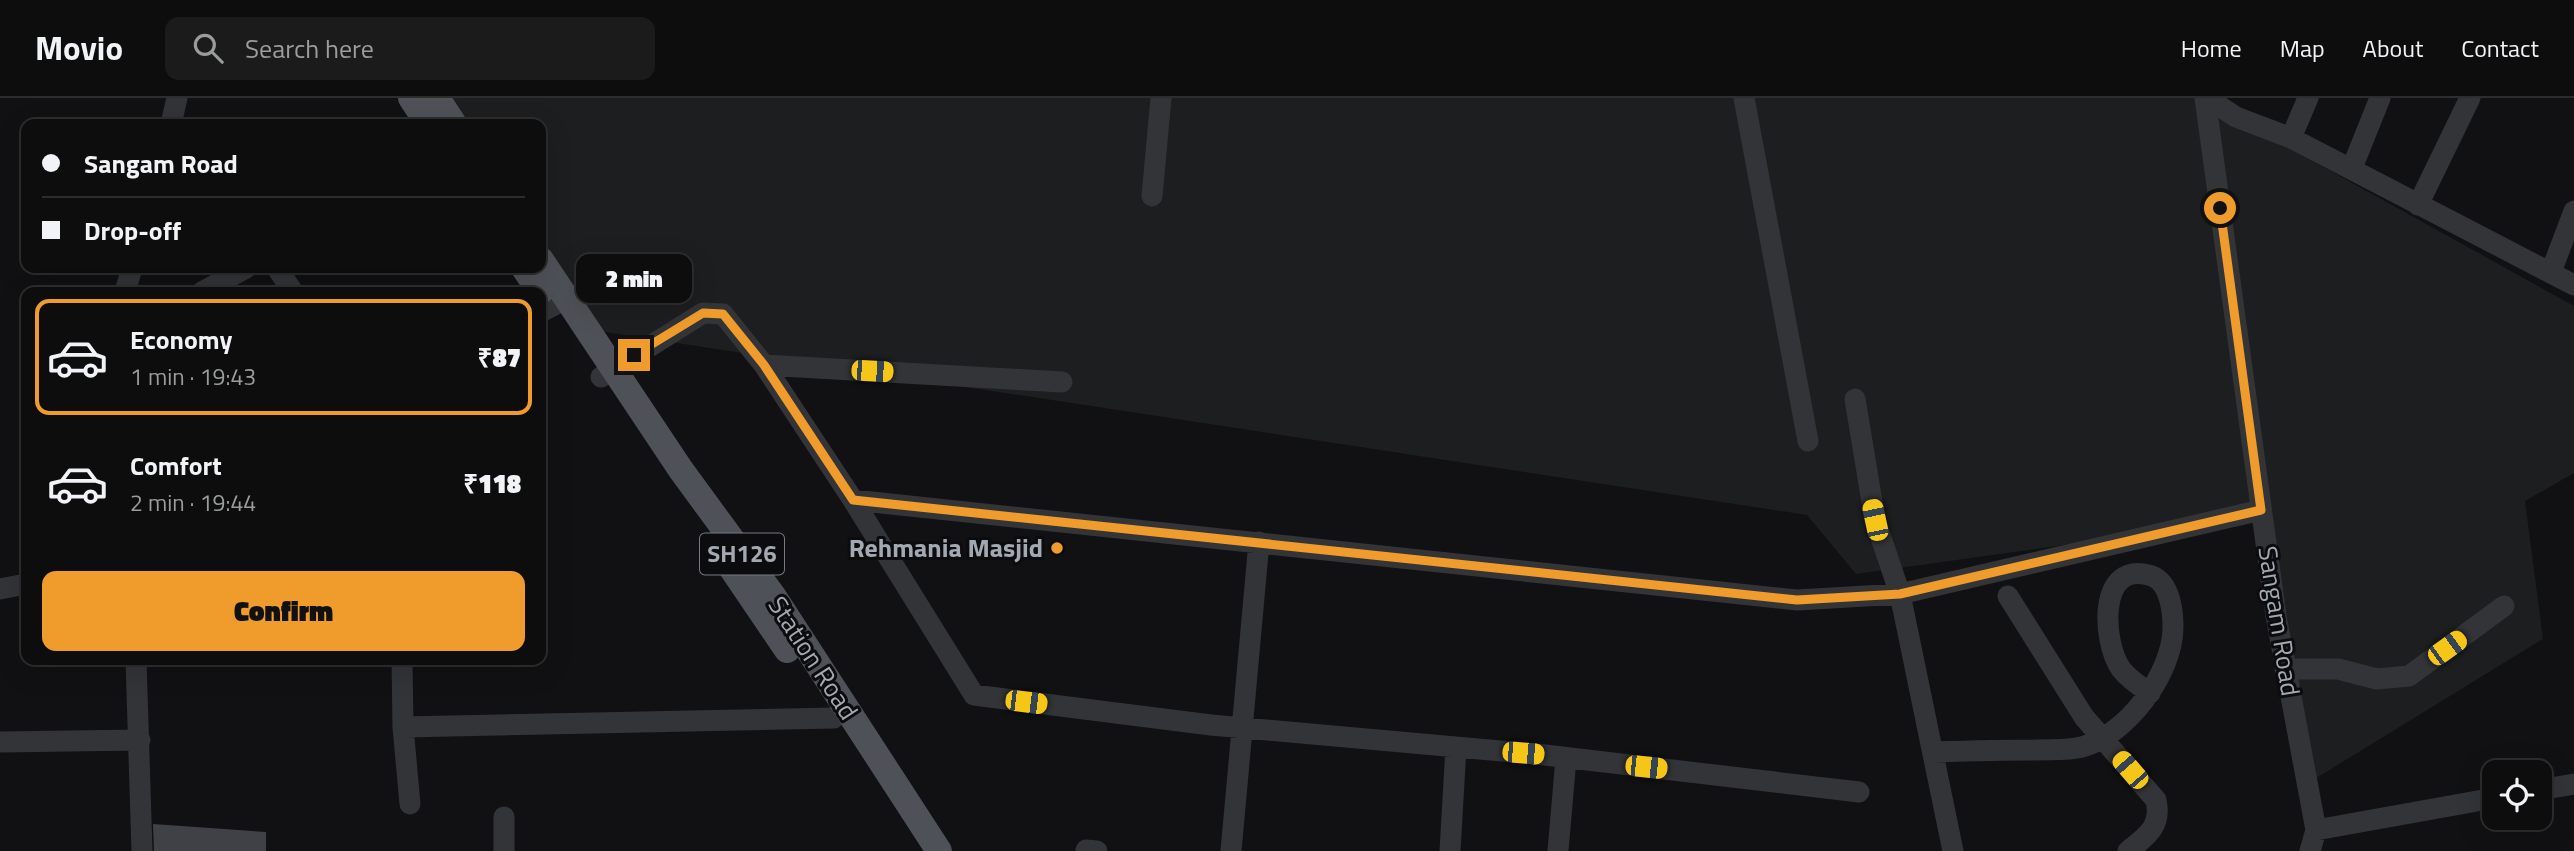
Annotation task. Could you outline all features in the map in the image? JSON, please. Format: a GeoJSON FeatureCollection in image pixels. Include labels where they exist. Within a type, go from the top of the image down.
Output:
{"type":"FeatureCollection","features":[{"type":"Feature","properties":{"kind":"main road"},"geometry":{"type":"LineString","coordinates":[[411,98],[425,119]]}},
{"type":"Feature","properties":{"kind":"main road"},"geometry":{"type":"LineString","coordinates":[[437,98],[451,119]]}},
{"type":"Feature","properties":{"kind":"main road","name":"Station Road"},"geometry":{"type":"LineString","coordinates":[[548,301],[606,373],[774,597],[939,851]]}},
{"type":"Feature","properties":{"kind":"main road","name":"Station Road"},"geometry":{"type":"LineString","coordinates":[[606,373],[919,851]]}},
{"type":"Feature","properties":{"kind":"street"},"geometry":{"type":"LineString","coordinates":[[1152,196],[1161,98]]}},
{"type":"Feature","properties":{"kind":"street"},"geometry":{"type":"LineString","coordinates":[[1744,98],[1808,441]]}},
{"type":"Feature","properties":{"kind":"street"},"geometry":{"type":"LineString","coordinates":[[2206,98],[2238,108],[2574,285]]}},
{"type":"Feature","properties":{"kind":"street","name":"Sangam Road"},"geometry":{"type":"LineString","coordinates":[[2206,98],[2261,510],[2315,830],[2310,851]]}},
{"type":"Feature","properties":{"kind":"street"},"geometry":{"type":"LineString","coordinates":[[2291,138],[2308,98]]}},
{"type":"Feature","properties":{"kind":"street"},"geometry":{"type":"LineString","coordinates":[[2352,168],[2380,98]]}},
{"type":"Feature","properties":{"kind":"street"},"geometry":{"type":"LineString","coordinates":[[2418,205],[2470,98]]}},
{"type":"Feature","properties":{"kind":"street"},"geometry":{"type":"LineString","coordinates":[[2551,272],[2574,211]]}},
{"type":"Feature","properties":{"kind":"street"},"geometry":{"type":"LineString","coordinates":[[211,287],[237,273]]}},
{"type":"Feature","properties":{"kind":"street"},"geometry":{"type":"LineString","coordinates":[[606,373],[703,313],[713,311],[723,314],[733,323],[764,365],[853,500],[974,695],[1241,728],[1566,758],[1859,792]]}},
{"type":"Feature","properties":{"kind":"street"},"geometry":{"type":"LineString","coordinates":[[764,365],[1062,382]]}},
{"type":"Feature","properties":{"kind":"street"},"geometry":{"type":"LineString","coordinates":[[1855,399],[1875,520],[1900,594],[1953,851]]}},
{"type":"Feature","properties":{"kind":"street"},"geometry":{"type":"LineString","coordinates":[[853,500],[1797,600],[1900,594],[2261,510]]}},
{"type":"Feature","properties":{"kind":"street"},"geometry":{"type":"LineString","coordinates":[[1231,851],[1259,542]]}},
{"type":"Feature","properties":{"kind":"street"},"geometry":{"type":"LineString","coordinates":[[1933,752],[2071,749],[2091,744],[2137,708],[2150,693],[2168,663],[2173,642],[2173,617],[2163,584],[2154,577],[2131,575],[2113,588],[2108,604],[2108,630],[2112,652],[2122,670],[2150,693]]}},
{"type":"Feature","properties":{"kind":"street"},"geometry":{"type":"LineString","coordinates":[[0,589],[21,584]]}},
{"type":"Feature","properties":{"kind":"street"},"geometry":{"type":"LineString","coordinates":[[2008,596],[2084,717],[2156,800],[2158,810],[2151,832],[2128,851]]}},
{"type":"Feature","properties":{"kind":"street"},"geometry":{"type":"LineString","coordinates":[[2286,669],[2338,669],[2377,679],[2410,676],[2504,606]]}},
{"type":"Feature","properties":{"kind":"street"},"geometry":{"type":"LineString","coordinates":[[136,665],[142,851]]}},
{"type":"Feature","properties":{"kind":"street"},"geometry":{"type":"LineString","coordinates":[[402,665],[403,727],[410,804]]}},
{"type":"Feature","properties":{"kind":"street"},"geometry":{"type":"LineString","coordinates":[[403,727],[834,718]]}},
{"type":"Feature","properties":{"kind":"street"},"geometry":{"type":"LineString","coordinates":[[0,742],[140,740]]}},
{"type":"Feature","properties":{"kind":"street"},"geometry":{"type":"LineString","coordinates":[[1450,851],[1456,747]]}},
{"type":"Feature","properties":{"kind":"street"},"geometry":{"type":"LineString","coordinates":[[1558,851],[1566,758]]}},
{"type":"Feature","properties":{"kind":"street"},"geometry":{"type":"LineString","coordinates":[[2552,788],[2574,784]]}},
{"type":"Feature","properties":{"kind":"street"},"geometry":{"type":"LineString","coordinates":[[2315,830],[2482,800]]}},
{"type":"Feature","properties":{"kind":"street"},"geometry":{"type":"LineString","coordinates":[[504,851],[505,817]]}},
{"type":"Feature","properties":{"kind":"shaded area"},"geometry":{"type":"Polygon","coordinates":[[[447,98],[2199,98],[2574,306],[2574,473],[2525,501],[2543,639],[2305,785],[2257,518],[1856,574],[1807,515],[598,331],[546,250],[546,119],[461,119],[447,98]]]}},
{"type":"Feature","properties":{"kind":"building"},"geometry":{"type":"Polygon","coordinates":[[[153,824],[266,832],[266,851],[154,851],[153,824]]]}},
{"type":"Feature","properties":{"kind":"place","name":"Rehmania Masjid"},"geometry":{"type":"Point","coordinates":[1057,548]}},
{"type":"Feature","properties":{"kind":"route"},"geometry":{"type":"LineString","coordinates":[[634,355],[703,313],[713,311],[723,314],[733,323],[764,365],[853,500],[1797,600],[1900,594],[2261,510],[2220,208]]}}]}
